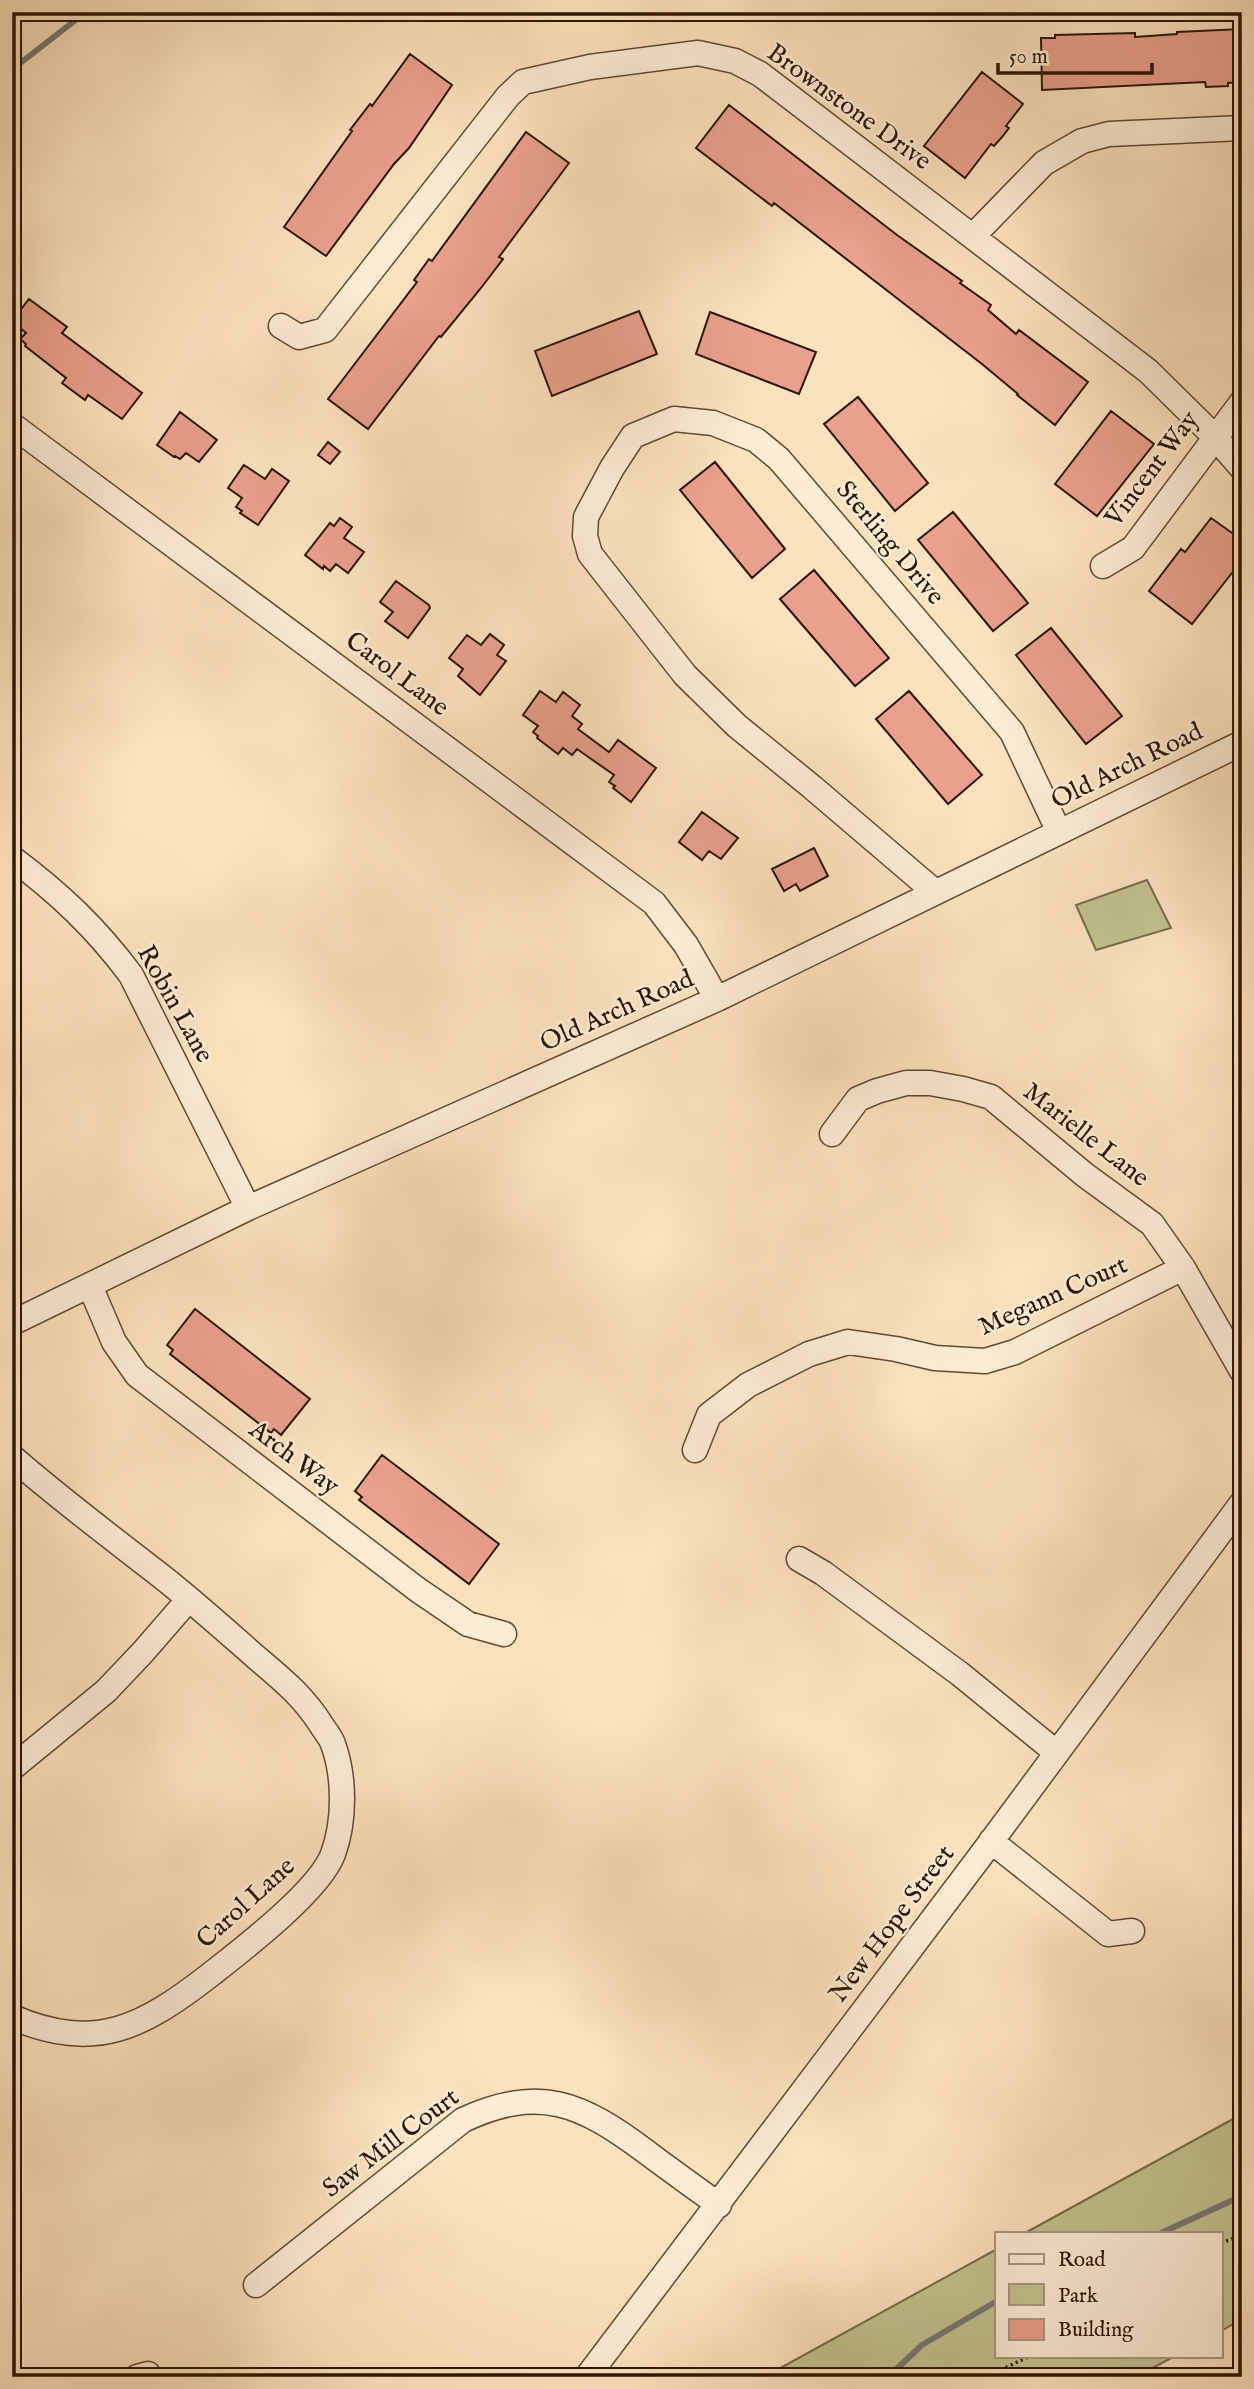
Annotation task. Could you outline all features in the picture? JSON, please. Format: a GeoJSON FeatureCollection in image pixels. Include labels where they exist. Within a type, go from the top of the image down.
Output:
{"type":"FeatureCollection","features":[{"type":"Feature","properties":{"kind":"street","name":"Brownstone Drive"},"geometry":{"type":"LineString","coordinates":[[281,326],[299,337],[326,330],[508,96],[523,82],[590,66],[698,52],[735,61],[760,74],[973,236],[1148,371],[1214,436],[1242,468]]}},
{"type":"Feature","properties":{"kind":"street"},"geometry":{"type":"LineString","coordinates":[[973,236],[1044,163],[1082,141],[1109,134],[1242,128]]}},
{"type":"Feature","properties":{"kind":"street","name":"Vincent Way"},"geometry":{"type":"LineString","coordinates":[[1103,566],[1133,548],[1242,402]]}},
{"type":"Feature","properties":{"kind":"street","name":"Sterling Drive"},"geometry":{"type":"LineString","coordinates":[[935,892],[737,726],[685,675],[590,554],[585,536],[586,517],[612,468],[634,436],[674,419],[713,423],[757,440],[779,459],[1013,732],[1059,832]]}},
{"type":"Feature","properties":{"kind":"street","name":"Carol Lane"},"geometry":{"type":"LineString","coordinates":[[12,425],[654,903],[686,945],[716,999]]}},
{"type":"Feature","properties":{"kind":"street","name":"Old Arch Road"},"geometry":{"type":"LineString","coordinates":[[12,1323],[248,1208],[716,999],[1242,743]]}},
{"type":"Feature","properties":{"kind":"street","name":"Robin Lane"},"geometry":{"type":"LineString","coordinates":[[12,858],[78,911],[131,975],[248,1208]]}},
{"type":"Feature","properties":{"kind":"street","name":"Marielle Lane"},"geometry":{"type":"LineString","coordinates":[[832,1134],[858,1099],[906,1083],[941,1085],[991,1097],[1085,1175],[1152,1224],[1183,1268],[1242,1371]]}},
{"type":"Feature","properties":{"kind":"street","name":"Megann Court"},"geometry":{"type":"LineString","coordinates":[[695,1450],[709,1415],[748,1385],[809,1354],[848,1342],[935,1358],[985,1361],[1014,1352],[1183,1268]]}},
{"type":"Feature","properties":{"kind":"street","name":"Arch Way"},"geometry":{"type":"LineString","coordinates":[[90,1286],[114,1342],[137,1375],[418,1590],[468,1623],[504,1634]]}},
{"type":"Feature","properties":{"kind":"street","name":"Carol Lane"},"geometry":{"type":"LineString","coordinates":[[12,1457],[189,1599],[292,1687],[312,1708],[332,1743],[341,1783],[338,1832],[332,1855],[320,1877],[278,1917],[194,1987],[150,2017],[125,2028],[85,2035],[34,2026],[12,2017]]}},
{"type":"Feature","properties":{"kind":"street","name":"New Hope Street"},"geometry":{"type":"LineString","coordinates":[[587,2377],[719,2205],[1242,1503]]}},
{"type":"Feature","properties":{"kind":"street"},"geometry":{"type":"LineString","coordinates":[[799,1559],[823,1573],[960,1674],[1057,1753]]}},
{"type":"Feature","properties":{"kind":"street"},"geometry":{"type":"LineString","coordinates":[[12,1768],[106,1691],[189,1599]]}},
{"type":"Feature","properties":{"kind":"street"},"geometry":{"type":"LineString","coordinates":[[991,1841],[1108,1934],[1132,1931]]}},
{"type":"Feature","properties":{"kind":"street","name":"Saw Mill Court"},"geometry":{"type":"LineString","coordinates":[[256,2285],[463,2120],[487,2109],[518,2102],[568,2106],[596,2117],[719,2205]]}},
{"type":"Feature","properties":{"kind":"path"},"geometry":{"type":"LineString","coordinates":[[1222,2243],[1242,2235]]}},
{"type":"Feature","properties":{"kind":"path"},"geometry":{"type":"LineString","coordinates":[[986,2377],[1026,2358]]}},
{"type":"Feature","properties":{"kind":"green space"},"geometry":{"type":"Polygon","coordinates":[[[1147,880],[1171,928],[1096,950],[1076,905],[1147,880]]]}},
{"type":"Feature","properties":{"kind":"green space"},"geometry":{"type":"Polygon","coordinates":[[[1242,2114],[1242,2319],[1222,2330],[1222,2232],[1027,2232],[1242,2114]]]}},
{"type":"Feature","properties":{"kind":"green space"},"geometry":{"type":"Polygon","coordinates":[[[995,2250],[995,2358],[1171,2358],[1136,2377],[764,2377],[995,2250]]]}},
{"type":"Feature","properties":{"kind":"building"},"geometry":{"type":"Polygon","coordinates":[[[1242,29],[1242,82],[1206,87],[1205,82],[1042,90],[1041,38],[1055,38],[1055,35],[1135,33],[1135,37],[1242,29]]]}},
{"type":"Feature","properties":{"kind":"building"},"geometry":{"type":"Polygon","coordinates":[[[410,54],[452,85],[409,148],[394,164],[326,256],[284,227],[352,131],[350,130],[370,104],[372,106],[410,54]]]}},
{"type":"Feature","properties":{"kind":"building"},"geometry":{"type":"Polygon","coordinates":[[[982,72],[1023,104],[1006,126],[1009,128],[1002,137],[994,146],[991,144],[965,178],[924,146],[982,72]]]}},
{"type":"Feature","properties":{"kind":"building"},"geometry":{"type":"Polygon","coordinates":[[[729,105],[897,235],[962,281],[960,283],[991,305],[988,310],[1016,334],[1019,330],[1088,382],[1055,425],[982,364],[774,203],[772,206],[696,148],[729,105]]]}},
{"type":"Feature","properties":{"kind":"building"},"geometry":{"type":"Polygon","coordinates":[[[526,132],[569,163],[499,257],[503,259],[441,337],[439,336],[368,429],[328,399],[417,282],[414,280],[429,259],[432,261],[526,132]]]}},
{"type":"Feature","properties":{"kind":"building"},"geometry":{"type":"Polygon","coordinates":[[[29,299],[67,327],[62,333],[142,393],[122,419],[88,395],[85,400],[62,383],[66,378],[25,346],[20,339],[26,333],[12,321],[29,299]]]}},
{"type":"Feature","properties":{"kind":"building"},"geometry":{"type":"Polygon","coordinates":[[[639,311],[657,354],[552,396],[535,351],[639,311]]]}},
{"type":"Feature","properties":{"kind":"building"},"geometry":{"type":"Polygon","coordinates":[[[710,312],[816,352],[799,394],[696,354],[710,312]]]}},
{"type":"Feature","properties":{"kind":"building"},"geometry":{"type":"Polygon","coordinates":[[[858,397],[928,483],[895,511],[824,424],[858,397]]]}},
{"type":"Feature","properties":{"kind":"building"},"geometry":{"type":"Polygon","coordinates":[[[1111,411],[1154,444],[1097,516],[1055,484],[1111,411]]]}},
{"type":"Feature","properties":{"kind":"building"},"geometry":{"type":"Polygon","coordinates":[[[180,412],[217,440],[199,462],[186,453],[180,459],[174,457],[157,445],[180,412]]]}},
{"type":"Feature","properties":{"kind":"building"},"geometry":{"type":"Polygon","coordinates":[[[328,442],[340,452],[330,464],[318,455],[328,442]]]}},
{"type":"Feature","properties":{"kind":"building"},"geometry":{"type":"Polygon","coordinates":[[[715,462],[785,549],[752,578],[680,490],[715,462]]]}},
{"type":"Feature","properties":{"kind":"building"},"geometry":{"type":"Polygon","coordinates":[[[244,465],[265,479],[272,469],[289,481],[258,525],[240,513],[242,511],[236,507],[242,498],[228,488],[244,465]]]}},
{"type":"Feature","properties":{"kind":"building"},"geometry":{"type":"Polygon","coordinates":[[[953,512],[1028,603],[993,631],[918,540],[953,512]]]}},
{"type":"Feature","properties":{"kind":"building"},"geometry":{"type":"Polygon","coordinates":[[[340,518],[352,527],[344,538],[364,552],[348,573],[336,564],[330,571],[324,566],[323,569],[305,555],[330,523],[334,526],[340,518]]]}},
{"type":"Feature","properties":{"kind":"building"},"geometry":{"type":"Polygon","coordinates":[[[1211,518],[1242,540],[1242,560],[1192,624],[1149,591],[1181,549],[1185,552],[1211,518]]]}},
{"type":"Feature","properties":{"kind":"building"},"geometry":{"type":"Polygon","coordinates":[[[814,570],[889,658],[855,686],[780,599],[814,570]]]}},
{"type":"Feature","properties":{"kind":"building"},"geometry":{"type":"Polygon","coordinates":[[[396,581],[430,608],[408,638],[385,621],[393,612],[380,602],[396,581]]]}},
{"type":"Feature","properties":{"kind":"building"},"geometry":{"type":"Polygon","coordinates":[[[1051,628],[1122,716],[1086,744],[1016,655],[1051,628]]]}},
{"type":"Feature","properties":{"kind":"building"},"geometry":{"type":"Polygon","coordinates":[[[490,634],[504,645],[497,655],[506,661],[480,695],[458,676],[463,669],[449,658],[467,635],[481,645],[490,634]]]}},
{"type":"Feature","properties":{"kind":"building"},"geometry":{"type":"Polygon","coordinates":[[[540,691],[556,702],[563,692],[580,705],[572,716],[582,724],[578,729],[609,752],[618,740],[656,768],[631,802],[609,782],[614,775],[577,749],[572,755],[563,748],[558,754],[537,738],[533,732],[538,726],[523,715],[540,691]]]}},
{"type":"Feature","properties":{"kind":"building"},"geometry":{"type":"Polygon","coordinates":[[[909,691],[982,775],[948,804],[876,719],[909,691]]]}},
{"type":"Feature","properties":{"kind":"building"},"geometry":{"type":"Polygon","coordinates":[[[702,812],[738,838],[721,859],[709,851],[702,860],[679,842],[702,812]]]}},
{"type":"Feature","properties":{"kind":"building"},"geometry":{"type":"Polygon","coordinates":[[[814,848],[828,876],[800,891],[796,884],[784,891],[772,869],[814,848]]]}},
{"type":"Feature","properties":{"kind":"building"},"geometry":{"type":"Polygon","coordinates":[[[195,1309],[310,1399],[281,1435],[274,1429],[271,1433],[170,1354],[173,1350],[167,1345],[195,1309]]]}},
{"type":"Feature","properties":{"kind":"building"},"geometry":{"type":"Polygon","coordinates":[[[382,1455],[499,1544],[469,1584],[359,1500],[362,1497],[355,1491],[382,1455]]]}},
{"type":"Feature","properties":{"kind":"waterway"},"geometry":{"type":"LineString","coordinates":[[12,66],[19,64],[86,12]]}},
{"type":"Feature","properties":{"kind":"waterway"},"geometry":{"type":"LineString","coordinates":[[1163,2232],[1242,2196]]}},
{"type":"Feature","properties":{"kind":"waterway"},"geometry":{"type":"LineString","coordinates":[[888,2377],[922,2345],[995,2302]]}}]}
